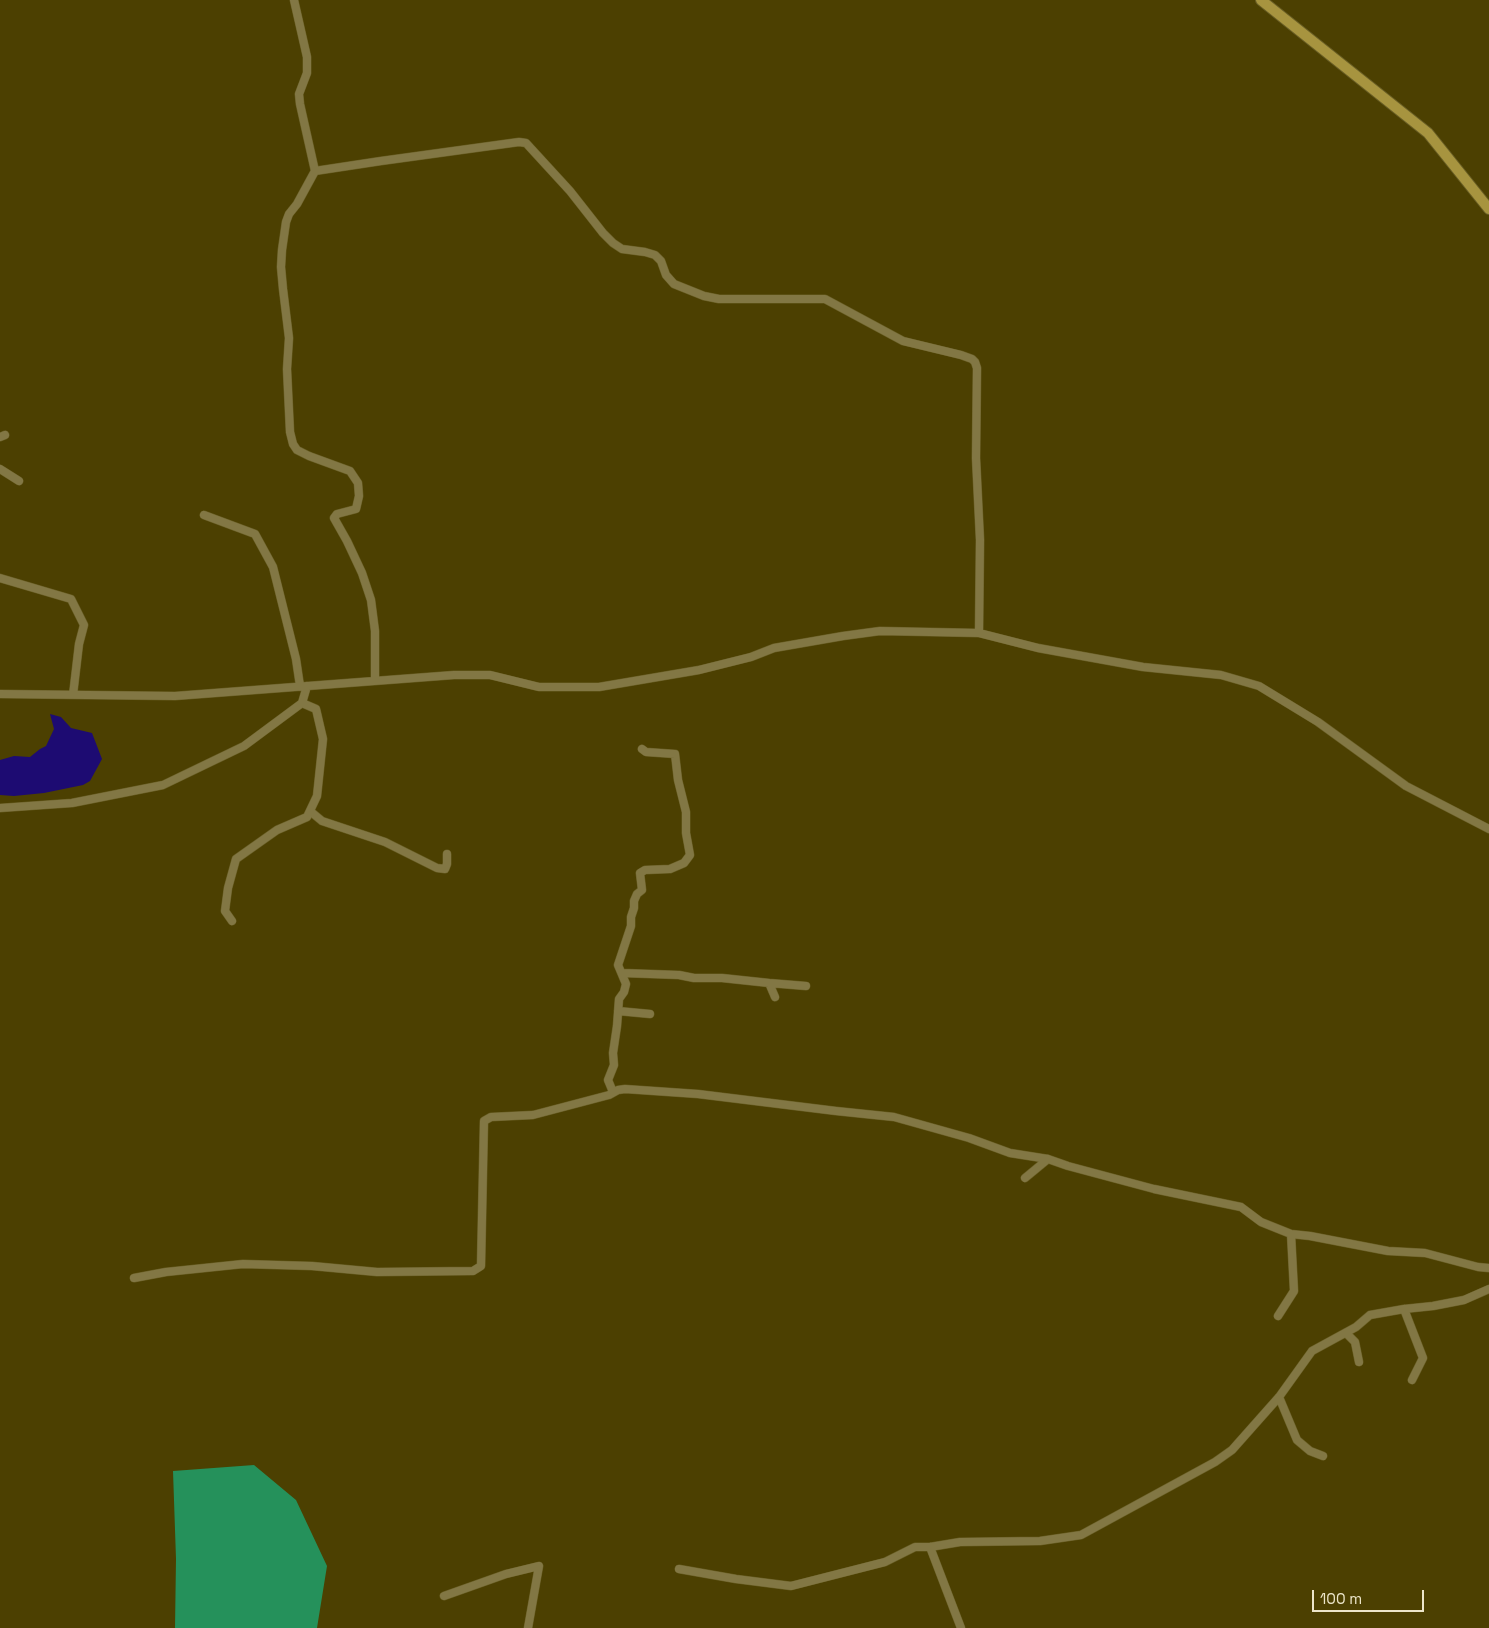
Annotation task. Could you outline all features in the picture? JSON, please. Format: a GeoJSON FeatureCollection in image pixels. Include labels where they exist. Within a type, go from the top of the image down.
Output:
{"type":"FeatureCollection","features":[{"type":"Feature","properties":{"kind":"street"},"geometry":{"type":"LineString","coordinates":[[294,0],[307,57],[307,73],[299,94],[300,104],[315,171],[297,204],[289,214],[282,250],[281,267],[289,338],[287,369],[290,432],[293,444],[297,450],[350,471],[358,483],[359,496],[356,509],[337,514],[334,518],[362,573],[370,600],[375,630],[375,680]]}},
{"type":"Feature","properties":{"kind":"street"},"geometry":{"type":"LineString","coordinates":[[1261,0],[1428,133],[1489,209]]}},
{"type":"Feature","properties":{"kind":"street"},"geometry":{"type":"LineString","coordinates":[[315,171],[381,160],[519,142],[526,143],[570,191],[602,234],[622,249],[655,255],[661,262],[666,275],[674,284],[704,296],[719,299],[825,299],[903,341],[961,355],[975,362],[977,368],[976,458],[980,540],[979,633]]}},
{"type":"Feature","properties":{"kind":"street"},"geometry":{"type":"LineString","coordinates":[[0,469],[18,481]]}},
{"type":"Feature","properties":{"kind":"street"},"geometry":{"type":"LineString","coordinates":[[0,808],[72,803],[163,785],[244,746],[302,703],[304,686],[273,567],[255,534],[204,515]]}},
{"type":"Feature","properties":{"kind":"street"},"geometry":{"type":"LineString","coordinates":[[0,578],[71,599],[84,625],[78,644],[73,695]]}},
{"type":"Feature","properties":{"kind":"street"},"geometry":{"type":"LineString","coordinates":[[0,694],[175,696],[454,675],[490,675],[539,687],[599,687],[699,670],[751,657],[774,648],[843,636],[880,631],[979,633],[1038,648],[1144,667],[1221,675],[1259,686],[1318,722],[1406,786],[1489,829]]}},
{"type":"Feature","properties":{"kind":"street"},"geometry":{"type":"LineString","coordinates":[[232,921],[225,911],[228,888],[236,859],[277,830],[307,818],[317,796],[323,739],[316,709],[302,703]]}},
{"type":"Feature","properties":{"kind":"street"},"geometry":{"type":"LineString","coordinates":[[613,1092],[608,1080],[614,1065],[613,1053],[619,999],[624,992],[626,984],[618,965],[631,926],[634,901],[637,894],[642,890],[640,873],[645,870],[670,869],[684,863],[690,855],[686,832],[686,812],[678,780],[675,754],[646,752],[642,749]]}},
{"type":"Feature","properties":{"kind":"street"},"geometry":{"type":"LineString","coordinates":[[310,811],[322,821],[385,842],[437,868],[445,869],[447,854]]}},
{"type":"Feature","properties":{"kind":"street"},"geometry":{"type":"LineString","coordinates":[[622,973],[722,978],[806,986]]}},
{"type":"Feature","properties":{"kind":"street"},"geometry":{"type":"LineString","coordinates":[[769,983],[775,997]]}},
{"type":"Feature","properties":{"kind":"street"},"geometry":{"type":"LineString","coordinates":[[618,1011],[650,1014]]}},
{"type":"Feature","properties":{"kind":"street"},"geometry":{"type":"LineString","coordinates":[[134,1278],[166,1272],[243,1264],[312,1266],[377,1272],[473,1271],[481,1266],[484,1120],[491,1117],[533,1115],[585,1102],[625,1089],[698,1094],[836,1112],[894,1117],[969,1138],[1010,1153],[1048,1159],[1154,1189],[1241,1207],[1261,1222],[1291,1234],[1388,1251],[1425,1253],[1478,1267],[1489,1268]]}},
{"type":"Feature","properties":{"kind":"street"},"geometry":{"type":"LineString","coordinates":[[1025,1178],[1048,1159]]}},
{"type":"Feature","properties":{"kind":"street"},"geometry":{"type":"LineString","coordinates":[[1278,1316],[1294,1291],[1291,1234]]}},
{"type":"Feature","properties":{"kind":"street"},"geometry":{"type":"LineString","coordinates":[[679,1569],[791,1586],[885,1562],[916,1547],[930,1547],[960,1542],[1040,1541],[1081,1535],[1215,1462],[1232,1450],[1279,1397],[1312,1351],[1356,1327],[1370,1316],[1464,1300],[1489,1289]]}},
{"type":"Feature","properties":{"kind":"street"},"geometry":{"type":"LineString","coordinates":[[1404,1309],[1423,1358],[1412,1380]]}},
{"type":"Feature","properties":{"kind":"street"},"geometry":{"type":"LineString","coordinates":[[1346,1333],[1355,1342],[1359,1362]]}},
{"type":"Feature","properties":{"kind":"street"},"geometry":{"type":"LineString","coordinates":[[1279,1397],[1297,1440],[1310,1451],[1323,1456]]}},
{"type":"Feature","properties":{"kind":"street"},"geometry":{"type":"LineString","coordinates":[[930,1547],[962,1628]]}},
{"type":"Feature","properties":{"kind":"street"},"geometry":{"type":"LineString","coordinates":[[444,1596],[506,1574],[539,1566],[528,1628]]}},
{"type":"Feature","properties":{"kind":"green space"},"geometry":{"type":"Polygon","coordinates":[[[254,1465],[296,1500],[327,1566],[317,1628],[175,1628],[176,1559],[173,1471],[254,1465]]]}},
{"type":"Feature","properties":{"kind":"shaded area"},"geometry":{"type":"Polygon","coordinates":[[[50,714],[61,717],[71,728],[92,733],[102,759],[90,781],[83,785],[44,793],[14,796],[0,795],[0,760],[14,756],[30,757],[46,746],[54,729],[50,714]]]}}]}
